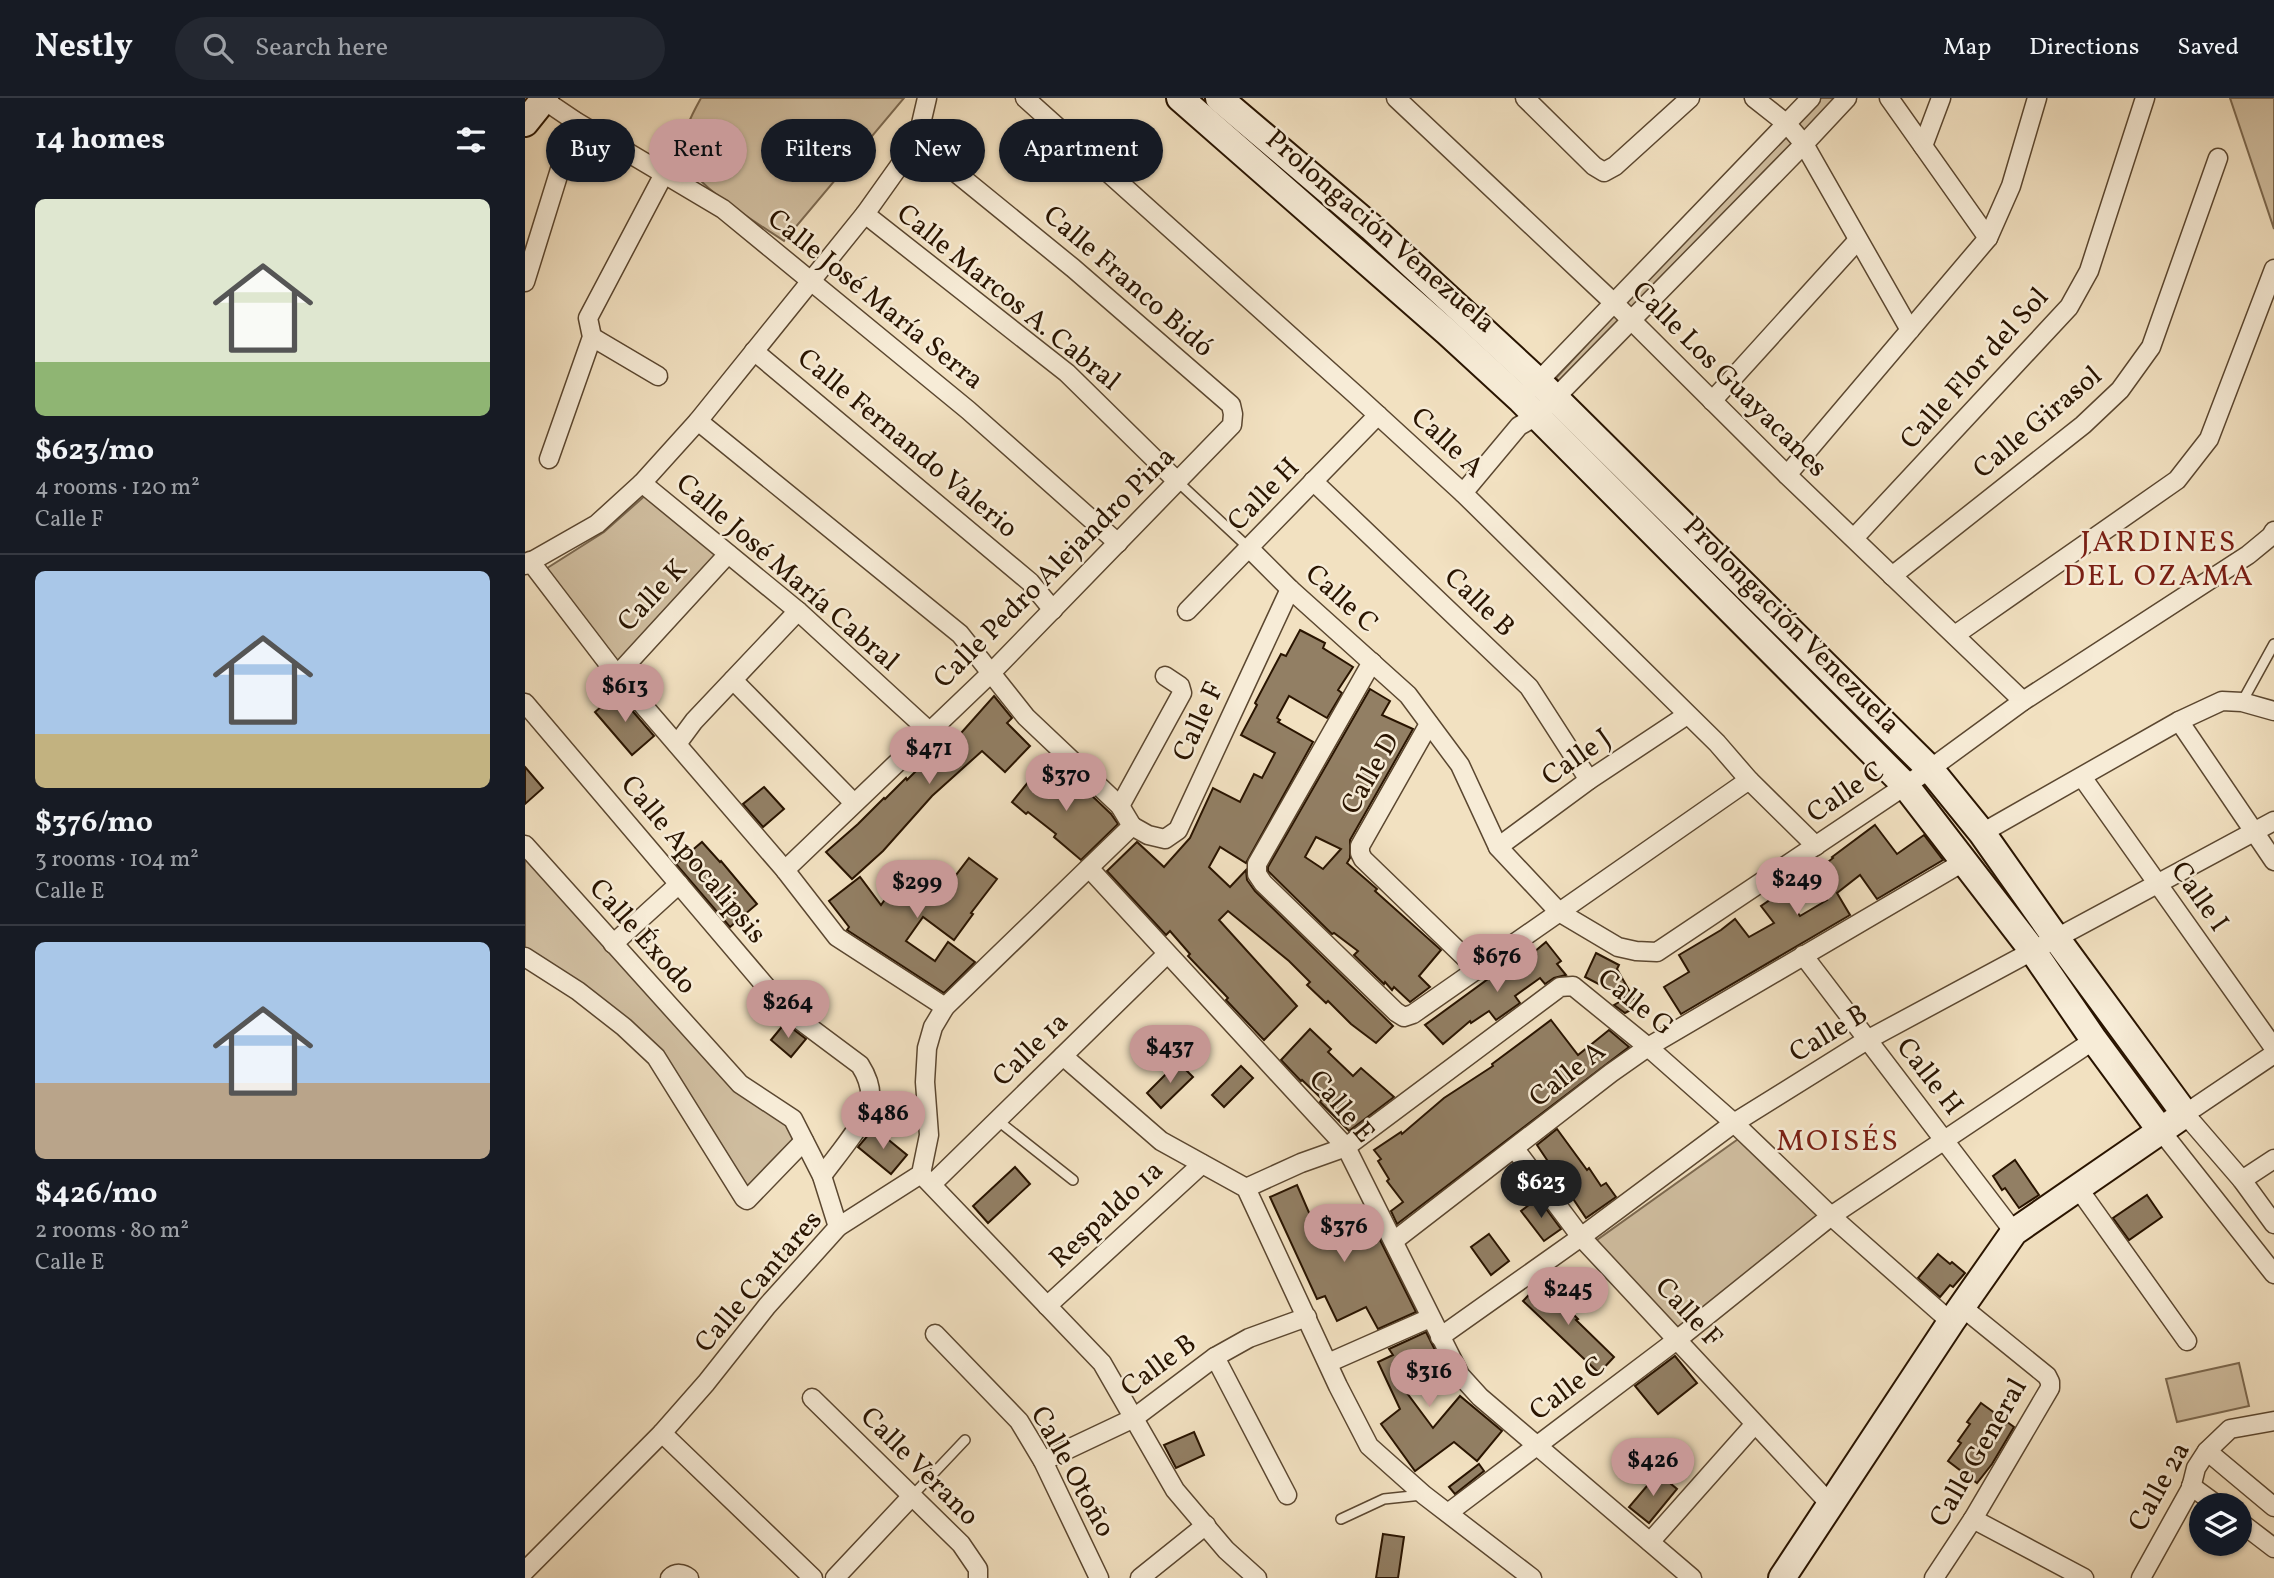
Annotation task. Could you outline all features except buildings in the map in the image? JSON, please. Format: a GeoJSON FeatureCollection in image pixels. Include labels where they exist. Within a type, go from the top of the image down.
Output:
{"type":"FeatureCollection","features":[{"type":"Feature","properties":{"kind":"street"},"geometry":{"type":"LineString","coordinates":[[923,119],[927,98]]}},
{"type":"Feature","properties":{"kind":"street","name":"Calle A"},"geometry":{"type":"LineString","coordinates":[[1025,98],[1463,493],[1717,743],[1816,846]]}},
{"type":"Feature","properties":{"kind":"street","name":"Prolongación Venezuela"},"geometry":{"type":"LineString","coordinates":[[1180,98],[1447,332],[1534,404],[1930,769],[1982,833],[2185,1114],[2242,1180],[2274,1224]]}},
{"type":"Feature","properties":{"kind":"street","name":"Prolongación Venezuela"},"geometry":{"type":"LineString","coordinates":[[1219,98],[1371,227],[1534,404],[1905,785],[2033,951],[2161,1131],[2274,1273]]}},
{"type":"Feature","properties":{"kind":"street","name":"Calle Los Guayacanes"},"geometry":{"type":"LineString","coordinates":[[1396,98],[1615,304],[1787,475],[2023,701]]}},
{"type":"Feature","properties":{"kind":"street"},"geometry":{"type":"LineString","coordinates":[[1536,102],[1594,166],[1604,172],[1615,166],[1689,98]]}},
{"type":"Feature","properties":{"kind":"street"},"geometry":{"type":"LineString","coordinates":[[1754,98],[1787,124],[1804,144],[1910,330]]}},
{"type":"Feature","properties":{"kind":"street"},"geometry":{"type":"LineString","coordinates":[[1463,493],[1615,304],[1811,98]]}},
{"type":"Feature","properties":{"kind":"street"},"geometry":{"type":"LineString","coordinates":[[1534,404],[1630,321],[1847,98]]}},
{"type":"Feature","properties":{"kind":"street"},"geometry":{"type":"LineString","coordinates":[[1889,98],[1989,238]]}},
{"type":"Feature","properties":{"kind":"street"},"geometry":{"type":"LineString","coordinates":[[1923,146],[1941,98]]}},
{"type":"Feature","properties":{"kind":"street"},"geometry":{"type":"LineString","coordinates":[[1787,475],[1989,238],[2011,186],[2037,98]]}},
{"type":"Feature","properties":{"kind":"street","name":"Calle Flor del Sol"},"geometry":{"type":"LineString","coordinates":[[1854,538],[2069,307],[2089,271],[2145,98]]}},
{"type":"Feature","properties":{"kind":"street"},"geometry":{"type":"LineString","coordinates":[[525,124],[545,99]]}},
{"type":"Feature","properties":{"kind":"street","name":"Calle José María Serra"},"geometry":{"type":"LineString","coordinates":[[545,99],[572,119]]}},
{"type":"Feature","properties":{"kind":"street","name":"Calle Girasol"},"geometry":{"type":"LineString","coordinates":[[1892,576],[2083,425],[2120,390],[2151,347],[2218,158]]}},
{"type":"Feature","properties":{"kind":"street"},"geometry":{"type":"LineString","coordinates":[[890,180],[698,421],[642,483],[597,524],[527,563],[617,675],[785,870],[837,937],[945,1007]]}},
{"type":"Feature","properties":{"kind":"street"},"geometry":{"type":"LineString","coordinates":[[525,282],[556,182]]}},
{"type":"Feature","properties":{"kind":"street"},"geometry":{"type":"LineString","coordinates":[[549,459],[592,337],[587,318],[660,182]]}},
{"type":"Feature","properties":{"kind":"street","name":"Calle José María Serra"},"geometry":{"type":"LineString","coordinates":[[680,182],[723,209],[968,410],[1118,543]]}},
{"type":"Feature","properties":{"kind":"street","name":"Calle Franco Bidó"},"geometry":{"type":"LineString","coordinates":[[968,182],[1073,268],[1231,405],[1233,414]]}},
{"type":"Feature","properties":{"kind":"street","name":"Calle Marcos A. Cabral"},"geometry":{"type":"LineString","coordinates":[[865,214],[1067,373],[1178,482]]}},
{"type":"Feature","properties":{"kind":"street"},"geometry":{"type":"LineString","coordinates":[[1712,401],[1858,240]]}},
{"type":"Feature","properties":{"kind":"street"},"geometry":{"type":"LineString","coordinates":[[1955,635],[2177,480],[2209,439],[2274,269]]}},
{"type":"Feature","properties":{"kind":"street"},"geometry":{"type":"LineString","coordinates":[[592,337],[658,376]]}},
{"type":"Feature","properties":{"kind":"street","name":"Calle Fernando Valerio"},"geometry":{"type":"LineString","coordinates":[[754,351],[1030,582],[1053,610]]}},
{"type":"Feature","properties":{"kind":"street","name":"Calle Pedro Alejandro Pina"},"geometry":{"type":"LineString","coordinates":[[785,870],[1053,610],[1231,425],[1233,414]]}},
{"type":"Feature","properties":{"kind":"street","name":"Calle H"},"geometry":{"type":"LineString","coordinates":[[1187,611],[1378,415]]}},
{"type":"Feature","properties":{"kind":"street"},"geometry":{"type":"LineString","coordinates":[[698,421],[960,634],[1026,717],[1120,806],[1132,826],[945,1007],[933,1027],[927,1048],[925,1082],[929,1135],[926,1179],[1102,1363],[1175,1490],[1226,1550],[1257,1578]]}},
{"type":"Feature","properties":{"kind":"street","name":"Calle B"},"geometry":{"type":"LineString","coordinates":[[1313,481],[1529,687],[1590,780]]}},
{"type":"Feature","properties":{"kind":"street","name":"Calle José María Cabral"},"geometry":{"type":"LineString","coordinates":[[642,483],[798,611],[929,731]]}},
{"type":"Feature","properties":{"kind":"street","name":"Calle C"},"geometry":{"type":"LineString","coordinates":[[1249,548],[1290,589],[1408,695],[1460,765],[1498,847],[1559,912],[1618,947],[1657,952],[1930,769],[2023,701],[2248,555],[2274,531]]}},
{"type":"Feature","properties":{"kind":"street","name":"Calle K"},"geometry":{"type":"LineString","coordinates":[[617,675],[728,554]]}},
{"type":"Feature","properties":{"kind":"street","name":"Calle F"},"geometry":{"type":"LineString","coordinates":[[1132,826],[1148,835],[1165,839],[1178,830],[1290,589]]}},
{"type":"Feature","properties":{"kind":"street"},"geometry":{"type":"LineString","coordinates":[[677,744],[694,721],[798,611]]}},
{"type":"Feature","properties":{"kind":"street"},"geometry":{"type":"LineString","coordinates":[[1372,662],[1257,864],[1257,874],[1262,883],[1404,1017],[1413,1014],[1478,970],[1749,779]]}},
{"type":"Feature","properties":{"kind":"street"},"geometry":{"type":"LineString","coordinates":[[1120,806],[1182,693],[1180,687],[1165,676]]}},
{"type":"Feature","properties":{"kind":"street"},"geometry":{"type":"LineString","coordinates":[[733,680],[854,803]]}},
{"type":"Feature","properties":{"kind":"street"},"geometry":{"type":"LineString","coordinates":[[1982,833],[2179,721],[2222,701],[2242,702],[2274,711]]}},
{"type":"Feature","properties":{"kind":"street","name":"Calle Apocalipsis"},"geometry":{"type":"LineString","coordinates":[[525,704],[785,1009],[860,1065],[868,1077],[871,1100],[867,1114],[822,1176]]}},
{"type":"Feature","properties":{"kind":"street","name":"Calle J"},"geometry":{"type":"LineString","coordinates":[[1498,847],[1590,780],[1687,715]]}},
{"type":"Feature","properties":{"kind":"street"},"geometry":{"type":"LineString","coordinates":[[2179,721],[2274,860]]}},
{"type":"Feature","properties":{"kind":"street","name":"Calle D"},"geometry":{"type":"LineString","coordinates":[[1429,724],[1360,846],[1360,853],[1363,859],[1478,970]]}},
{"type":"Feature","properties":{"kind":"street","name":"Calle I"},"geometry":{"type":"LineString","coordinates":[[2081,777],[2274,1048]]}},
{"type":"Feature","properties":{"kind":"street","name":"Calle B"},"geometry":{"type":"LineString","coordinates":[[1440,1337],[1581,1237],[1734,1123],[1867,1040],[2274,821]]}},
{"type":"Feature","properties":{"kind":"street","name":"Calle Éxodo"},"geometry":{"type":"LineString","coordinates":[[525,845],[740,1084],[793,1119],[822,1176],[838,1227]]}},
{"type":"Feature","properties":{"kind":"street","name":"Calle A"},"geometry":{"type":"LineString","coordinates":[[1395,1240],[1648,1047],[1965,861]]}},
{"type":"Feature","properties":{"kind":"street","name":"Calle E"},"geometry":{"type":"LineString","coordinates":[[1089,868],[1346,1147],[1395,1240],[1430,1318],[1460,1375],[1480,1397],[1692,1578]]}},
{"type":"Feature","properties":{"kind":"street"},"geometry":{"type":"LineString","coordinates":[[613,944],[678,884]]}},
{"type":"Feature","properties":{"kind":"street","name":"Calle 1a"},"geometry":{"type":"LineString","coordinates":[[926,1179],[997,1120],[1167,954]]}},
{"type":"Feature","properties":{"kind":"street","name":"Calle H"},"geometry":{"type":"LineString","coordinates":[[1803,955],[2014,1232]]}},
{"type":"Feature","properties":{"kind":"street"},"geometry":{"type":"LineString","coordinates":[[525,957],[578,991],[624,1027],[656,1057],[746,1200],[804,1141]]}},
{"type":"Feature","properties":{"kind":"street","name":"Calle G"},"geometry":{"type":"LineString","coordinates":[[1246,1188],[1301,1163],[1346,1147],[1560,987],[1573,986],[1648,1047],[1734,1123],[1831,1216],[1957,1314]]}},
{"type":"Feature","properties":{"kind":"street","name":"Calle C"},"geometry":{"type":"LineString","coordinates":[[1448,1513],[1678,1339],[1831,1216],[2094,1040]]}},
{"type":"Feature","properties":{"kind":"street"},"geometry":{"type":"LineString","coordinates":[[1782,1578],[2014,1232],[2274,1054]]}},
{"type":"Feature","properties":{"kind":"street"},"geometry":{"type":"LineString","coordinates":[[1063,1056],[1161,1140],[1246,1188],[1369,1446],[1424,1495],[1532,1578]]}},
{"type":"Feature","properties":{"kind":"street","name":"Calle F"},"geometry":{"type":"LineString","coordinates":[[1515,1149],[1581,1237],[1831,1506]]}},
{"type":"Feature","properties":{"kind":"street"},"geometry":{"type":"LineString","coordinates":[[2242,1180],[2274,1158]]}},
{"type":"Feature","properties":{"kind":"street","name":"Respaldo 1a"},"geometry":{"type":"LineString","coordinates":[[1047,1306],[1202,1164]]}},
{"type":"Feature","properties":{"kind":"street","name":"Calle Cantares"},"geometry":{"type":"LineString","coordinates":[[525,1571],[662,1433],[767,1306],[838,1227],[926,1179]]}},
{"type":"Feature","properties":{"kind":"street"},"geometry":{"type":"LineString","coordinates":[[2078,1188],[2187,1341]]}},
{"type":"Feature","properties":{"kind":"street","name":"Calle General"},"geometry":{"type":"LineString","coordinates":[[1934,1578],[1973,1519],[2050,1388],[2047,1376],[1957,1314]]}},
{"type":"Feature","properties":{"kind":"street","name":"Calle B"},"geometry":{"type":"LineString","coordinates":[[1043,1461],[1134,1418],[1215,1357],[1262,1332],[1307,1317]]}},
{"type":"Feature","properties":{"kind":"street"},"geometry":{"type":"LineString","coordinates":[[1328,1363],[1430,1318]]}},
{"type":"Feature","properties":{"kind":"street","name":"Calle Otoño"},"geometry":{"type":"LineString","coordinates":[[935,1334],[1019,1421],[1043,1461],[1099,1578]]}},
{"type":"Feature","properties":{"kind":"street"},"geometry":{"type":"LineString","coordinates":[[1215,1357],[1287,1495]]}},
{"type":"Feature","properties":{"kind":"street","name":"Calle Verano"},"geometry":{"type":"LineString","coordinates":[[813,1398],[961,1544],[978,1569],[978,1578]]}},
{"type":"Feature","properties":{"kind":"street","name":"Calle 2a"},"geometry":{"type":"LineString","coordinates":[[2141,1578],[2192,1486],[2196,1468],[2207,1451],[2230,1429],[2274,1421]]}},
{"type":"Feature","properties":{"kind":"street"},"geometry":{"type":"LineString","coordinates":[[1650,1542],[1754,1425]]}},
{"type":"Feature","properties":{"kind":"street"},"geometry":{"type":"LineString","coordinates":[[662,1433],[813,1578]]}},
{"type":"Feature","properties":{"kind":"street"},"geometry":{"type":"LineString","coordinates":[[2207,1451],[2274,1507]]}},
{"type":"Feature","properties":{"kind":"street"},"geometry":{"type":"LineString","coordinates":[[2192,1486],[2201,1493]]}},
{"type":"Feature","properties":{"kind":"street"},"geometry":{"type":"LineString","coordinates":[[835,1578],[912,1496]]}},
{"type":"Feature","properties":{"kind":"street"},"geometry":{"type":"LineString","coordinates":[[1973,1519],[2084,1578]]}},
{"type":"Feature","properties":{"kind":"street"},"geometry":{"type":"LineString","coordinates":[[1140,1578],[1206,1525]]}},
{"type":"Feature","properties":{"kind":"street"},"geometry":{"type":"LineString","coordinates":[[2252,1531],[2274,1548]]}},
{"type":"Feature","properties":{"kind":"street"},"geometry":{"type":"LineString","coordinates":[[670,1578],[678,1574],[689,1578]]}},
{"type":"Feature","properties":{"kind":"lane"},"geometry":{"type":"LineString","coordinates":[[1178,482],[1249,548]]}},
{"type":"Feature","properties":{"kind":"lane"},"geometry":{"type":"LineString","coordinates":[[2242,702],[2274,644]]}},
{"type":"Feature","properties":{"kind":"lane"},"geometry":{"type":"LineString","coordinates":[[997,1120],[1073,1180]]}},
{"type":"Feature","properties":{"kind":"lane"},"geometry":{"type":"LineString","coordinates":[[912,1496],[965,1440]]}},
{"type":"Feature","properties":{"kind":"lane"},"geometry":{"type":"LineString","coordinates":[[1341,1519],[1384,1499],[1424,1495]]}},
{"type":"Feature","properties":{"kind":"shaded area"},"geometry":{"type":"Polygon","coordinates":[[[701,98],[904,98],[876,131],[876,119],[761,119],[761,182],[834,182],[784,241],[726,202],[702,182],[747,182],[747,119],[691,118],[701,98]]]}},
{"type":"Feature","properties":{"kind":"shaded area"},"geometry":{"type":"Polygon","coordinates":[[[1815,98],[1843,98],[1569,392],[1556,378],[1815,98]]]}},
{"type":"Feature","properties":{"kind":"shaded area"},"geometry":{"type":"Polygon","coordinates":[[[2230,98],[2274,98],[2274,229],[2230,98]]]}},
{"type":"Feature","properties":{"kind":"shaded area"},"geometry":{"type":"Polygon","coordinates":[[[648,493],[723,555],[617,668],[541,572],[604,532],[648,493]]]}},
{"type":"Feature","properties":{"kind":"shaded area"},"geometry":{"type":"Polygon","coordinates":[[[525,850],[736,1085],[790,1121],[800,1141],[747,1199],[659,1055],[525,952],[525,850]]]}},
{"type":"Feature","properties":{"kind":"shaded area"},"geometry":{"type":"Polygon","coordinates":[[[1741,1137],[1833,1227],[1683,1339],[1590,1245],[1741,1137]]]}},
{"type":"Feature","properties":{"kind":"shaded area"},"geometry":{"type":"Polygon","coordinates":[[[2239,1363],[2249,1406],[2177,1422],[2166,1379],[2239,1363]]]}},
{"type":"Feature","properties":{"kind":"district","name":"JARDINES DEL OZAMA"},"geometry":{"type":"Point","coordinates":[2159,560]}},
{"type":"Feature","properties":{"kind":"district","name":"MOISÉS"},"geometry":{"type":"Point","coordinates":[1838,1142]}}]}
